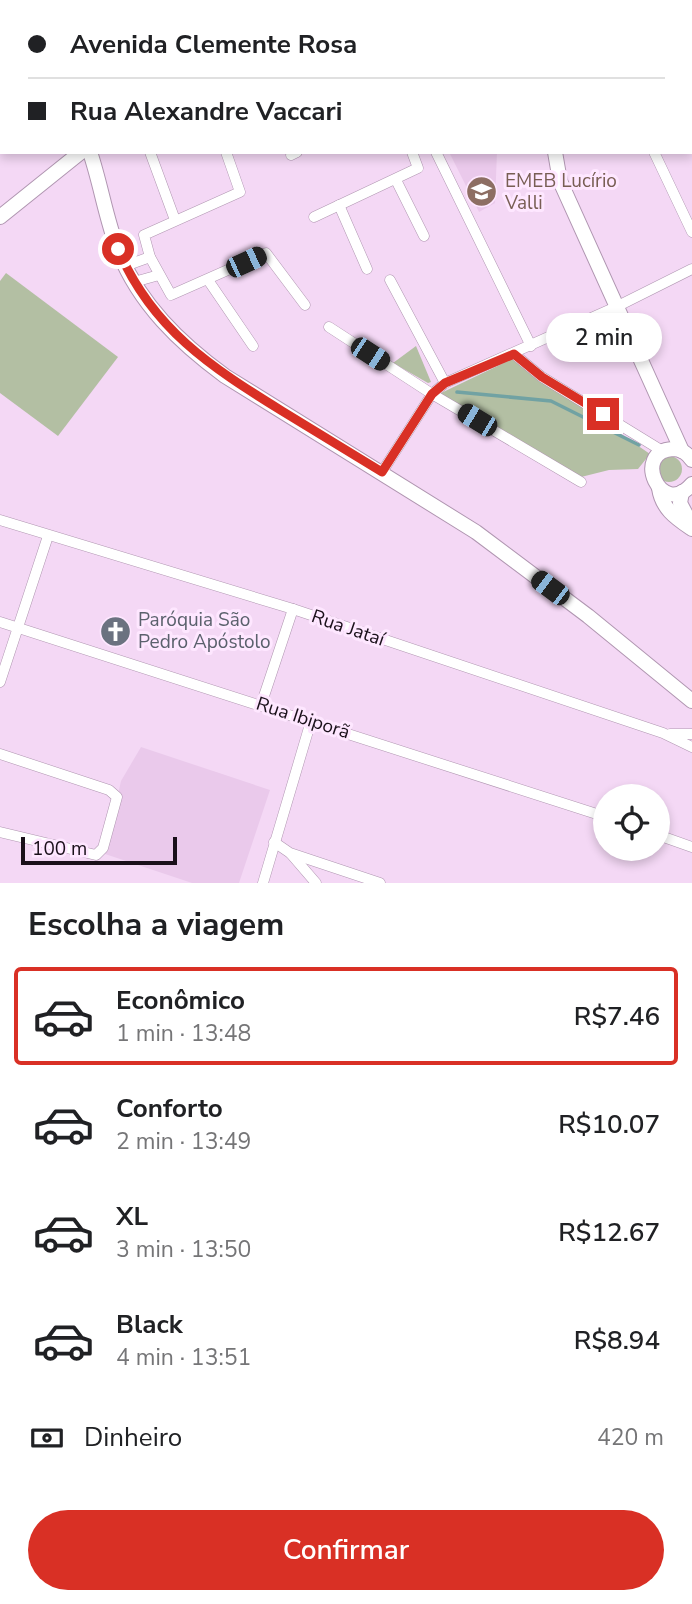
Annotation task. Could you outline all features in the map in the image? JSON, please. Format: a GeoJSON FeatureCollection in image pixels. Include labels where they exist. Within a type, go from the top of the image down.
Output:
{"type":"FeatureCollection","features":[{"type":"Feature","properties":{"kind":"main road"},"geometry":{"type":"LineString","coordinates":[[0,217],[79,154]]}},
{"type":"Feature","properties":{"kind":"main road"},"geometry":{"type":"LineString","coordinates":[[91,154],[107,216],[125,266],[174,334],[194,353],[225,376],[476,532],[588,616],[692,701]]}},
{"type":"Feature","properties":{"kind":"main road"},"geometry":{"type":"LineString","coordinates":[[555,154],[560,181],[687,455]]}},
{"type":"Feature","properties":{"kind":"main road"},"geometry":{"type":"LineString","coordinates":[[687,455],[664,452],[652,466],[653,479],[667,509],[692,527]]}},
{"type":"Feature","properties":{"kind":"main road"},"geometry":{"type":"LineString","coordinates":[[659,488],[670,493],[687,488]]}},
{"type":"Feature","properties":{"kind":"main road"},"geometry":{"type":"LineString","coordinates":[[687,488],[680,503],[692,527]]}},
{"type":"Feature","properties":{"kind":"street"},"geometry":{"type":"LineString","coordinates":[[151,154],[175,220]]}},
{"type":"Feature","properties":{"kind":"street"},"geometry":{"type":"LineString","coordinates":[[227,154],[240,192],[144,235],[150,257],[159,275],[172,295],[266,253],[305,305]]}},
{"type":"Feature","properties":{"kind":"street"},"geometry":{"type":"LineString","coordinates":[[314,218],[418,168],[413,154]]}},
{"type":"Feature","properties":{"kind":"street"},"geometry":{"type":"LineString","coordinates":[[437,154],[531,346]]}},
{"type":"Feature","properties":{"kind":"street"},"geometry":{"type":"LineString","coordinates":[[655,154],[692,232]]}},
{"type":"Feature","properties":{"kind":"street"},"geometry":{"type":"LineString","coordinates":[[396,180],[424,236]]}},
{"type":"Feature","properties":{"kind":"street"},"geometry":{"type":"LineString","coordinates":[[339,205],[367,269]]}},
{"type":"Feature","properties":{"kind":"street"},"geometry":{"type":"LineString","coordinates":[[125,266],[150,257]]}},
{"type":"Feature","properties":{"kind":"street"},"geometry":{"type":"LineString","coordinates":[[382,472],[432,394],[445,383],[514,354],[692,270]]}},
{"type":"Feature","properties":{"kind":"street"},"geometry":{"type":"LineString","coordinates":[[134,282],[159,275]]}},
{"type":"Feature","properties":{"kind":"street"},"geometry":{"type":"LineString","coordinates":[[390,279],[445,383]]}},
{"type":"Feature","properties":{"kind":"street"},"geometry":{"type":"LineString","coordinates":[[208,280],[253,346]]}},
{"type":"Feature","properties":{"kind":"street"},"geometry":{"type":"LineString","coordinates":[[328,327],[432,394],[581,482]]}},
{"type":"Feature","properties":{"kind":"street"},"geometry":{"type":"LineString","coordinates":[[514,354],[542,377],[664,452]]}},
{"type":"Feature","properties":{"kind":"street","name":"Rua Jataí"},"geometry":{"type":"LineString","coordinates":[[0,520],[293,609],[663,733],[692,747]]}},
{"type":"Feature","properties":{"kind":"street"},"geometry":{"type":"LineString","coordinates":[[0,682],[48,536]]}},
{"type":"Feature","properties":{"kind":"street"},"geometry":{"type":"LineString","coordinates":[[261,705],[293,609]]}},
{"type":"Feature","properties":{"kind":"street","name":"Rua Ibiporã"},"geometry":{"type":"LineString","coordinates":[[0,622],[593,813]]}},
{"type":"Feature","properties":{"kind":"street"},"geometry":{"type":"LineString","coordinates":[[263,883],[311,721]]}},
{"type":"Feature","properties":{"kind":"street"},"geometry":{"type":"LineString","coordinates":[[663,733],[692,734]]}},
{"type":"Feature","properties":{"kind":"street"},"geometry":{"type":"LineString","coordinates":[[0,754],[109,790],[117,797],[103,848],[101,852],[92,855],[0,832]]}},
{"type":"Feature","properties":{"kind":"street"},"geometry":{"type":"LineString","coordinates":[[670,839],[692,847]]}},
{"type":"Feature","properties":{"kind":"street"},"geometry":{"type":"LineString","coordinates":[[274,842],[290,853],[316,883]]}},
{"type":"Feature","properties":{"kind":"street"},"geometry":{"type":"LineString","coordinates":[[290,853],[380,883]]}},
{"type":"Feature","properties":{"kind":"shaded area","name":"EMEB Lucírio Valli"},"geometry":{"type":"Polygon","coordinates":[[[450,154],[497,154],[495,203],[479,212],[450,154]]]}},
{"type":"Feature","properties":{"kind":"shaded area"},"geometry":{"type":"Polygon","coordinates":[[[141,747],[270,790],[239,883],[192,883],[105,854],[121,781],[141,747]]]}},
{"type":"Feature","properties":{"kind":"green space"},"geometry":{"type":"Polygon","coordinates":[[[6,273],[118,357],[58,436],[0,393],[0,281],[6,273]]]}},
{"type":"Feature","properties":{"kind":"green space"},"geometry":{"type":"Polygon","coordinates":[[[416,346],[431,382],[428,383],[393,363],[416,346]]]}},
{"type":"Feature","properties":{"kind":"green space"},"geometry":{"type":"Polygon","coordinates":[[[512,359],[650,454],[638,469],[609,470],[581,477],[439,394],[512,359]]]}},
{"type":"Feature","properties":{"kind":"green space"},"geometry":{"type":"Polygon","coordinates":[[[669,456],[678,460],[682,469],[678,478],[669,482],[660,478],[656,469],[660,460],[669,456]]]}},
{"type":"Feature","properties":{"kind":"waterway"},"geometry":{"type":"LineString","coordinates":[[457,392],[551,401],[639,445]]}},
{"type":"Feature","properties":{"kind":"place","name":"EMEB Lucírio Valli"},"geometry":{"type":"Point","coordinates":[482,192]}},
{"type":"Feature","properties":{"kind":"place","name":"Paróquia São Pedro Apóstolo"},"geometry":{"type":"Point","coordinates":[115,631]}},
{"type":"Feature","properties":{"kind":"route"},"geometry":{"type":"LineString","coordinates":[[118,249],[134,282],[157,314],[194,353],[225,376],[382,472],[432,394],[445,383],[514,354],[542,377],[603,414]]}}]}
